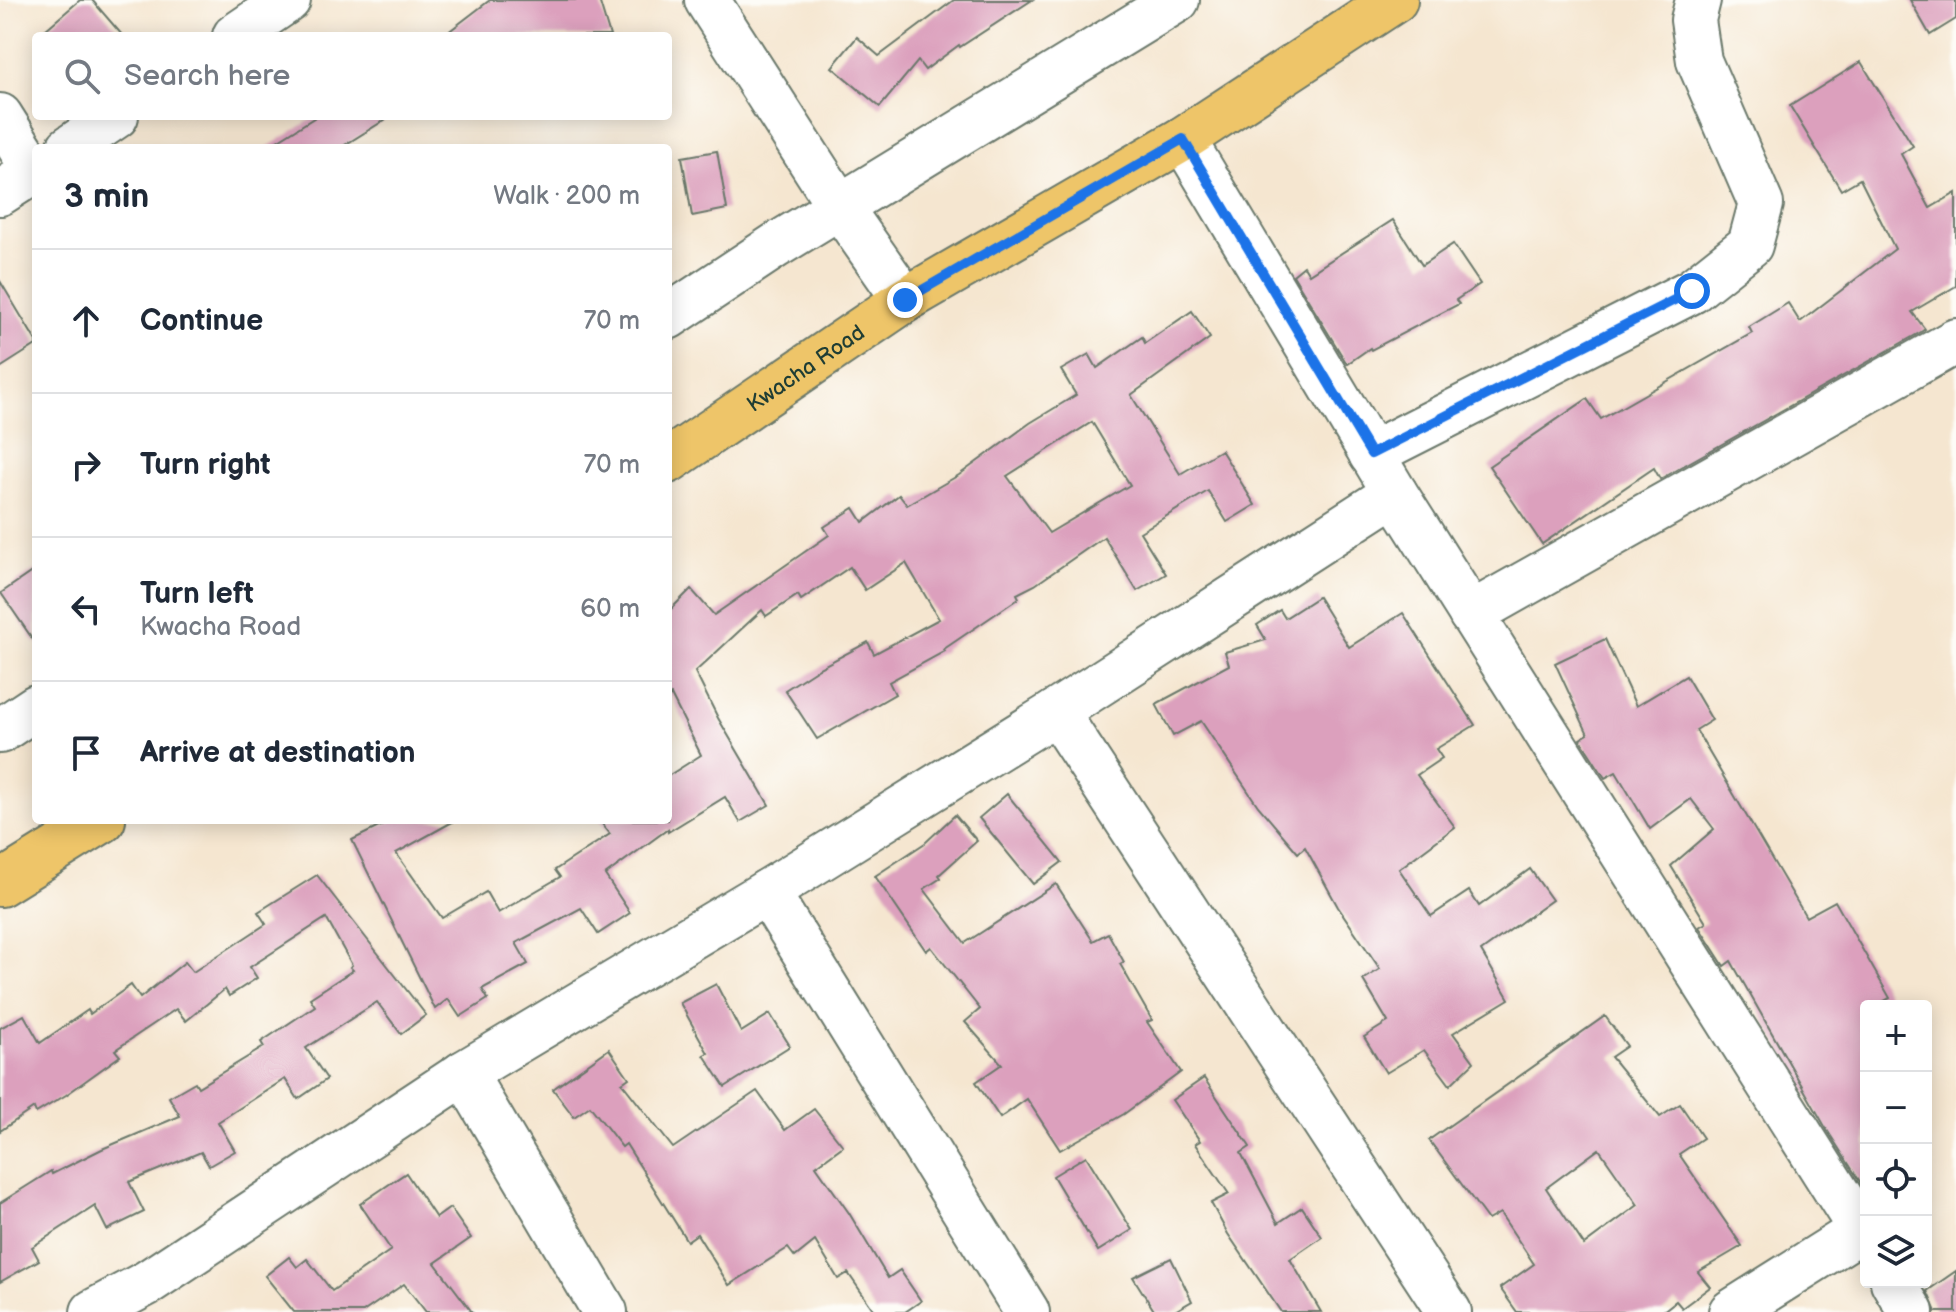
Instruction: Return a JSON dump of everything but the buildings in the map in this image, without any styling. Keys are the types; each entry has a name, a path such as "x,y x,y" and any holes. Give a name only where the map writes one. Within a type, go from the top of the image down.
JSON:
{"main road":[{"name":"Kwacha Road","path":"672,458 905,300 1183,139 1395,0"},
{"path":"0,884 97,824"}],"street":[{"path":"241,32 288,0"},
{"path":"707,0 840,207 905,300"},
{"path":"672,314 775,246 1177,0"},
{"path":"1371,454 1692,291 1750,245 1761,204 1699,61 1693,20 1698,0"},
{"path":"0,116 32,165"},
{"path":"74,144 110,120"},
{"path":"1183,139 1395,493 1860,1229"},
{"path":"1471,614 1956,341"},
{"path":"93,1312 157,1297 464,1073 767,892 1056,712 1395,493"},
{"path":"0,731 32,710"},
{"path":"1056,712 1449,1312"},
{"path":"767,892 1027,1312"},
{"path":"464,1073 605,1312"},
{"path":"1731,1312 1860,1236"},
{"path":"1897,1288 1911,1312"}],"route":[{"path":"905,300 1183,139 1371,454 1692,291"}]}
